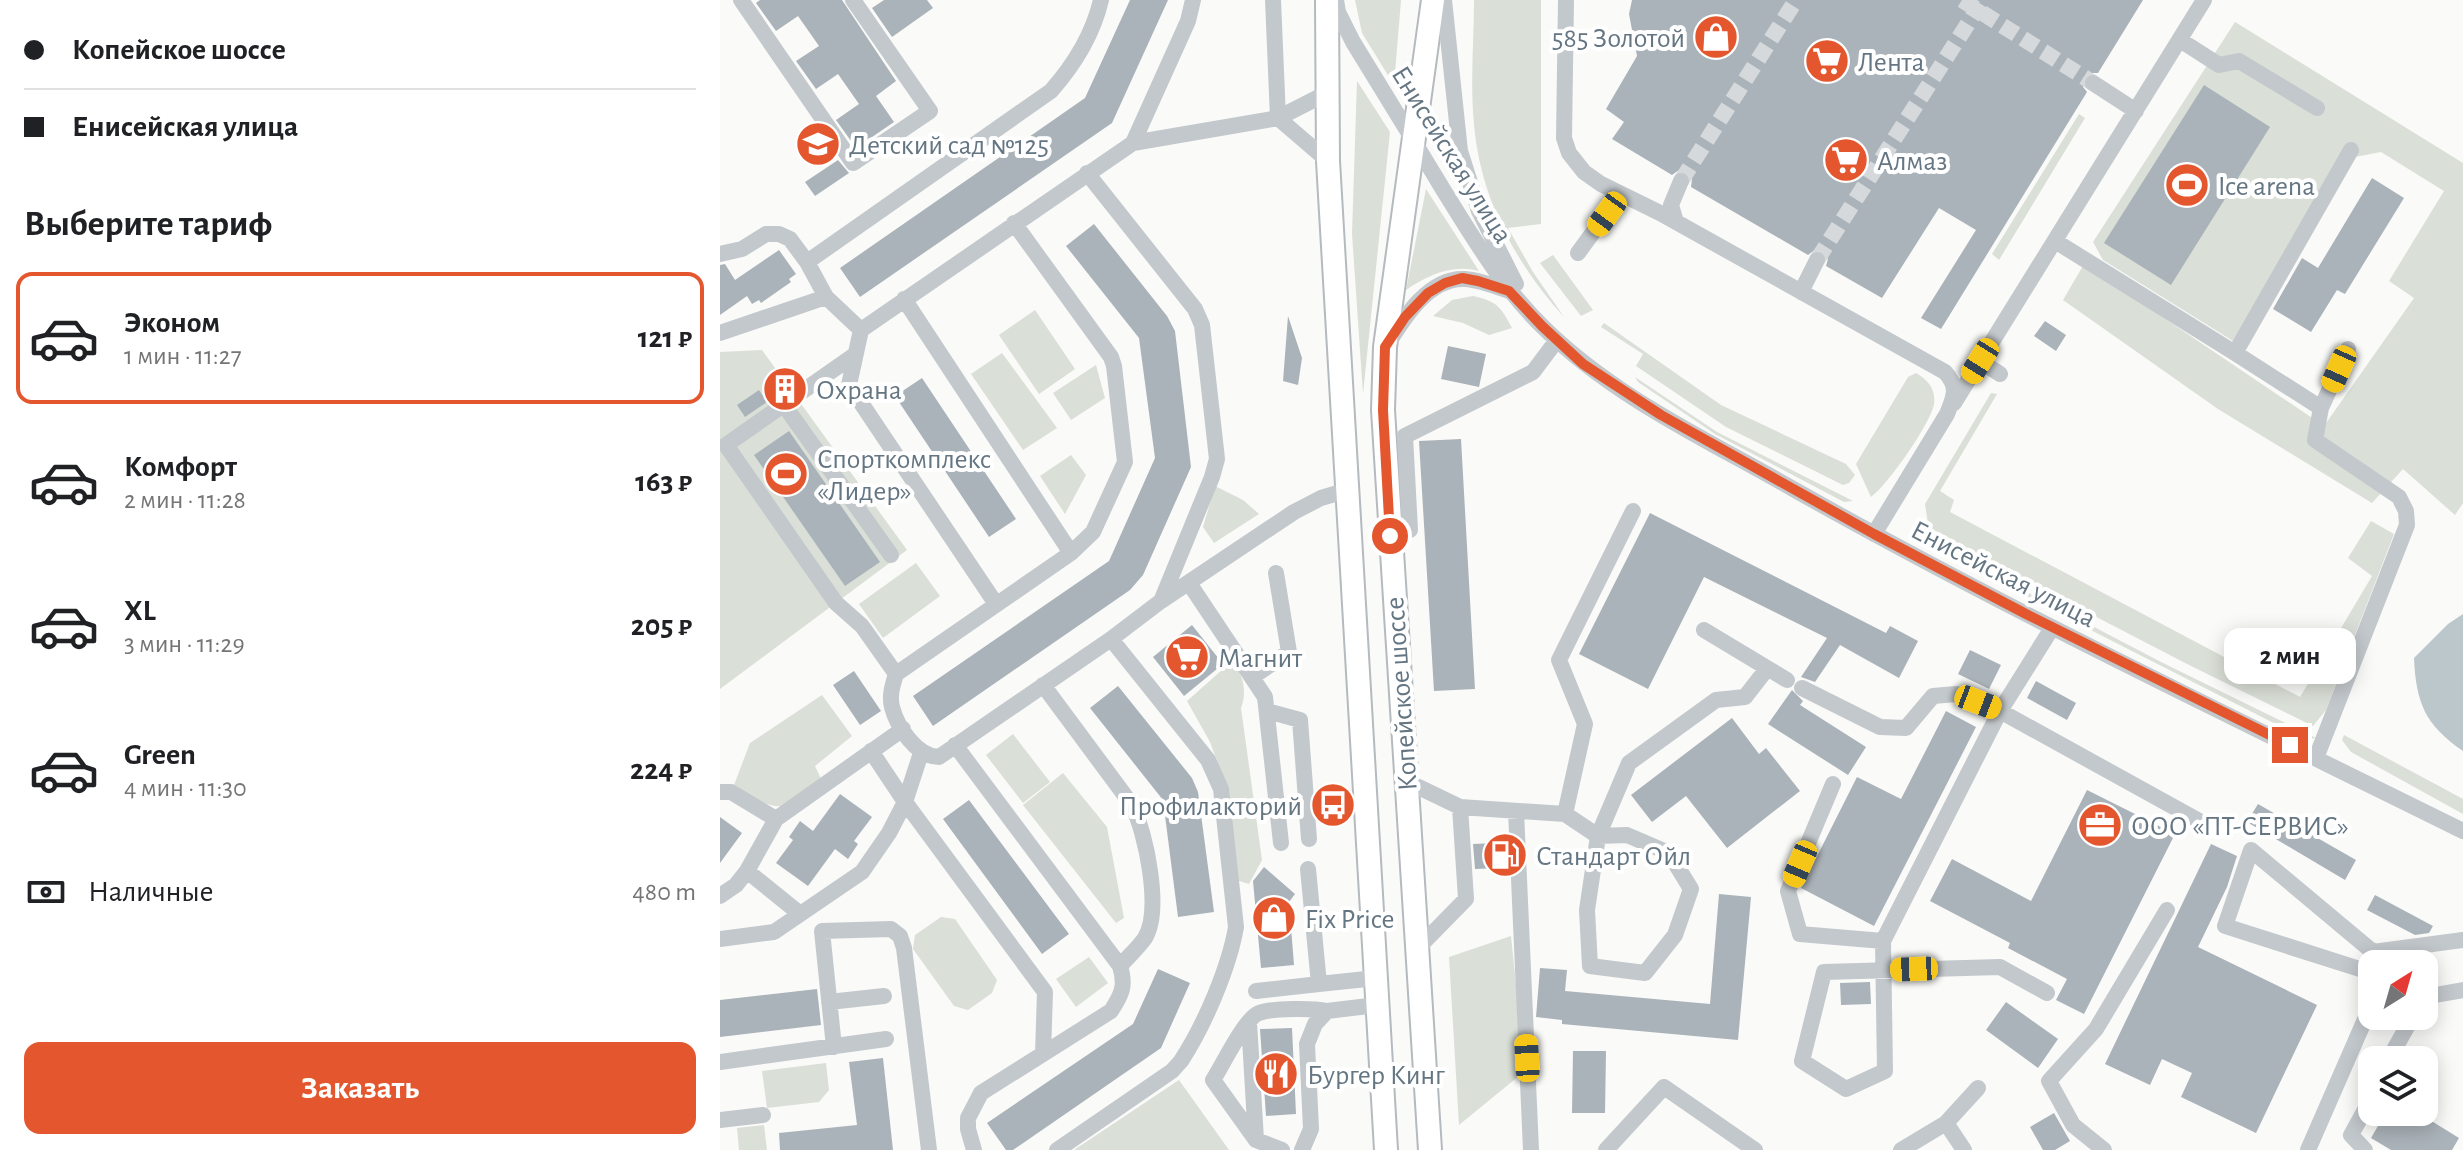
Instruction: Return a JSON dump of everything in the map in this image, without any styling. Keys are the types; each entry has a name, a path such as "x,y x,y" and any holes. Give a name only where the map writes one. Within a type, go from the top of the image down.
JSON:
{"main road":[{"name":"Копейское шоссе","path":"1327,0 1328,161 1386,1150"},
{"name":"Копейское шоссе","path":"1430,1150 1383,410 1385,347 1433,0"}],"street":[{"path":"741,0 853,163 930,111 853,0"},
{"path":"807,262 1051,91 1071,69 1097,17 1101,0"},
{"path":"1133,143 1188,21 1193,0"},
{"path":"1273,0 1278,118 1328,161"},
{"name":"Енисейская улица","path":"1336,0 1338,12 1353,42 1471,236 1509,291 1583,364 1621,390 1874,534 2052,628 2463,831"},
{"name":"Енисейская улица","path":"1444,0 1460,151 1479,211 1542,326"},
{"path":"1566,0 1564,138 1569,153 1584,172 1945,372 1954,381 1956,393 1947,414"},
{"path":"1874,534 2204,0"},
{"path":"2180,40 2219,65 2239,61 2317,108"},
{"path":"2093,83 2136,111"},
{"path":"996,604 849,385 861,330 1133,143 1278,118 1327,93"},
{"path":"2235,353 2351,150"},
{"path":"1087,173 1195,309 1202,325 1217,459 1161,601"},
{"path":"1676,222 1671,205 1681,181"},
{"path":"1578,253 1621,194"},
{"path":"1014,223 1111,357 1125,462 1093,532 1071,553 896,674 891,706 921,753 939,757 1294,512 1321,498 1348,490"},
{"path":"720,254 742,249 766,234 779,234 790,239 826,297 861,330"},
{"path":"2055,241 2321,408"},
{"path":"1801,292 1817,260"},
{"path":"1385,347 1405,317 1428,293 1445,283 1462,278 1509,291"},
{"path":"720,333 826,297"},
{"path":"904,299 1071,553"},
{"path":"1410,530 1405,436 1533,372 1557,340"},
{"path":"2316,758 2407,525 2406,511 2399,497 2315,440 2321,408 2348,349"},
{"path":"853,356 726,445 836,603 862,626 896,674"},
{"path":"1980,361 2000,374"},
{"path":"784,405 891,555"},
{"path":"1565,814 1585,724 1559,660 1633,511"},
{"path":"1252,677 1289,652 1276,573"},
{"path":"1189,583 1265,697 1281,843"},
{"path":"2047,993 2000,967 1886,970 1824,972 1802,1061 1846,1089 1885,1071 1886,970 1883,941 2000,711 2052,628"},
{"path":"1704,630 1766,670 1880,727 1906,728 1933,696 1956,694 2000,711 2201,822"},
{"path":"1057,1150 1172,1071 1181,1061 1225,968 1236,927 1221,789 1216,775 1208,760 1111,639"},
{"path":"1406,781 1460,807 1565,814 1598,836 1627,835 1669,853 1691,889 1675,935 1645,973 1590,966 1587,910 1598,836 1629,763 1716,700 1745,697 1766,670"},
{"path":"1043,685 1132,805 1141,823 1153,900 1151,920 1146,937 1120,966"},
{"path":"1267,711 1300,720 1309,839"},
{"path":"720,896 736,885 747,871 776,819 903,729"},
{"path":"955,745 1120,966 1124,979 1123,993 1111,1011 981,1093 968,1118 974,1150"},
{"path":"871,751 1045,992 1043,1054"},
{"path":"720,939 774,932 862,872 889,833 905,802 921,753"},
{"path":"1833,784 1788,891 1800,934 1883,941"},
{"path":"720,792 731,792 776,819"},
{"path":"1417,949 1466,899 1460,807"},
{"path":"1516,811 1531,1150"},
{"path":"2358,968 2225,926 2251,850 2371,950"},
{"path":"1308,869 1319,984"},
{"path":"747,871 799,913"},
{"path":"2104,1150 2073,1125 2049,1081 2096,1029 2167,910"},
{"path":"834,1047 822,931 891,929 900,936 904,948 929,1150"},
{"path":"2388,950 2463,940"},
{"path":"1256,991 1376,978"},
{"path":"2438,994 2463,990"},
{"path":"829,1002 884,996"},
{"path":"1282,1150 1256,1140 1213,1080 1249,1022 1258,1013 1312,1008 1327,1011 1377,1005"},
{"path":"1302,1150 1311,1129 1307,1044 1315,1024 1327,1011"},
{"path":"1249,1022 1256,1140"},
{"path":"2308,1150 2360,1030"},
{"path":"720,1062 886,1039"},
{"path":"1606,1150 1664,1087 1755,1150"},
{"path":"1901,1150 1946,1123 1978,1088"},
{"path":"720,1120 763,1115"},
{"path":"2358,1122 2351,1135 2365,1150"},
{"path":"1946,1123 1964,1150"}],"shaded area":[{"path":"1355,0 1401,0 1394,85 1362,33"},
{"path":"1474,0 1541,0 1541,224 1508,228 1564,317 1516,251 1492,203 1484,177 1473,109"},
{"path":"2235,22 2463,163 2463,503 2455,515 2403,469 2372,503 2218,409 2063,300 2084,264 2324,426 2414,298 2389,281 2444,191 2381,152 2339,160 2233,341 2103,260 2093,242"},
{"path":"1357,81 1390,132 1363,394 1352,234"},
{"path":"2079,114 2085,118 1999,260 1992,254"},
{"path":"1426,189 1479,271 1459,269 1441,272 1406,290"},
{"path":"1553,255 1593,310 1581,316 1540,263"},
{"path":"1473,296 1497,306 1512,328 1489,335 1463,323 1433,316 1452,300"},
{"path":"1035,310 1075,369 1039,394 999,335"},
{"path":"1604,323 1721,405 1846,464 1855,475 1843,485 1726,427 1636,366 1643,354 1601,327"},
{"name":"Спорткомплекс «Лидер»","path":"762,350 907,550 720,689 720,352"},
{"path":"1002,353 1057,428 1023,450 971,374"},
{"path":"1096,365 1105,398 1071,420 1053,393"},
{"path":"1916,373 1932,389 1934,404 1931,413 1907,454 1871,497 1856,464 1908,377"},
{"path":"1635,377 1717,432 1853,501 1844,502 1715,434"},
{"path":"1991,393 1997,394 1940,491 1954,500 1950,512 2300,697 2372,576 2348,558 2371,521 2394,534 2326,710 2313,726 1929,530 1925,504"},
{"path":"1071,455 1086,475 1065,514 1040,476"},
{"path":"1215,486 1243,500 1259,514 1214,543 1203,527"},
{"path":"1928,540 2161,662 2316,738 2305,739 1937,552 1928,545"},
{"path":"916,563 940,596 883,638 859,604"},
{"path":"2463,614 2463,751 2440,732 2425,712 2417,688 2414,658 2448,624"},
{"path":"1231,662 1243,684 1241,708 1262,860 1249,884 1236,880 1228,791 1210,742 1187,701"},
{"path":"822,695 852,736 815,766 821,779 783,806 764,803 734,785 750,743"},
{"path":"1013,734 1050,782 1023,803 986,755"},
{"path":"2344,735 2463,799 2463,814 2351,752 2342,740"},
{"path":"1063,773 1107,827 1124,918 1116,923 1023,805"},
{"path":"941,917 955,919 997,980 992,993 968,1010 954,1006 913,949 915,935"},
{"path":"1511,936 1525,1071 1459,1125 1449,957"},
{"path":"1089,957 1108,983 1076,1007 1056,979"},
{"path":"826,1063 829,1090 819,1102 767,1108 762,1071"},
{"path":"1179,1080 1229,1150 1074,1150"},
{"path":"764,1125 767,1150 739,1150 737,1128"}],"building":[{"path":"760,0 842,0 896,81 876,96 894,122 856,148 836,120 859,104 838,74 816,89 796,61 819,46 798,16 776,31 756,3"},
{"path":"884,0 927,0 933,8 892,37 872,8"},
{"path":"1130,0 1168,0 1112,123 860,297 840,268 1085,98"},
{"name":"Алмаз","path":"1632,0 2143,0 2098,73 2089,73 2083,78 2083,87 2087,92 1941,329 1921,318 1976,230 1939,208 1882,298 1826,266 1828,259 1823,251 1816,249 1808,255 1691,187 1692,179 1686,171 1679,170 1672,175 1612,139 1624,122 1606,109 1637,56 1629,14"},
{"name":"Ice arena","path":"2204,85 2270,127 2171,285 2104,243"},
{"path":"838,160 849,173 815,196 805,182"},
{"path":"2372,178 2404,198 2345,294 2337,290 2311,332 2273,309 2302,258 2318,268"},
{"path":"1094,224 1167,316 1175,331 1191,467 1143,575 1130,590 933,726 913,696 1109,561 1155,458 1139,338 1066,246"},
{"path":"779,250 796,274 789,279 791,282 761,303 759,300 752,304 747,296 720,315 720,265 725,264 735,280"},
{"path":"1288,316 1302,358 1298,385 1283,381"},
{"path":"2045,321 2066,335 2056,351 2034,336"},
{"path":"1448,346 1486,354 1479,387 1441,379"},
{"path":"922,378 1016,519 989,537 895,396"},
{"path":"759,390 767,402 745,417 737,405"},
{"path":"789,431 880,562 845,586 754,455"},
{"path":"1461,439 1475,689 1434,691 1419,441"},
{"path":"1650,513 1886,633 1890,626 1918,641 1899,678 1840,645 1815,682 1801,677 1827,638 1704,577 1648,689 1579,654"},
{"path":"1192,625 1223,664 1184,696 1153,657"},
{"path":"1970,650 2001,665 1989,689 1958,674"},
{"path":"854,671 881,711 860,725 833,685"},
{"path":"2036,681 2076,703 2067,720 2027,698"},
{"path":"1118,686 1192,778 1198,792 1214,912 1178,917 1163,800 1090,708"},
{"path":"1792,690 1803,701 1800,705 1866,747 1848,775 1768,724"},
{"path":"1946,711 1976,727 1874,926 1801,888 1857,777 1901,799"},
{"path":"1732,718 1759,754 1766,748 1800,791 1727,848 1686,796 1652,822 1631,795"},
{"path":"2087,790 2175,834 2084,1014 2056,1000 2067,979 2008,948 2010,943 1930,901 1952,859 2031,901"},
{"path":"840,794 872,817 854,841 858,844 848,859 835,849 808,886 776,863 793,840 789,837 800,821 813,831"},
{"path":"969,800 1069,934 1042,954 943,819"},
{"path":"2258,804 2356,860 2345,880 2247,822"},
{"path":"720,817 742,833 720,863"},
{"path":"1473,844 1506,845 1507,862 1498,863 1499,868 1475,869"},
{"path":"2211,844 2237,856 2227,887 2198,947 2317,1005 2256,1133 2181,1097 2192,1073 2162,1059 2150,1085 2105,1064"},
{"path":"1264,867 1295,894 1289,902 1294,965 1261,968 1253,881"},
{"path":"1719,894 1751,897 1738,1040 1562,1024 1562,1020 1536,1017 1540,968 1567,970 1565,991 1710,1004"},
{"path":"2375,895 2433,926 2429,933 2415,935 2367,910"},
{"path":"1158,969 1190,983 1161,1048 1013,1150 1006,1150 987,1123 1133,1024"},
{"path":"1870,982 1871,1004 1841,1005 1840,983"},
{"path":"817,989 821,1025 720,1037 720,1000"},
{"path":"2006,1002 2058,1039 2038,1068 1986,1030"},
{"path":"1292,1028 1296,1114 1266,1116 1260,1029"},
{"path":"1573,1051 1606,1051 1605,1113 1572,1113"},
{"path":"883,1058 893,1150 780,1150 779,1133 857,1125 849,1062"},
{"path":"2054,1113 2070,1141 2055,1150 2043,1150 2030,1127"},
{"path":"2438,1125 2459,1138 2452,1150 2391,1150 2371,1138 2378,1126"}],"tunnel":[{"path":"1681,181 1796,0"},
{"path":"1962,0 2093,83"},
{"path":"1817,260 1983,0"}],"place":[{"name":"585 Золотой","path":"1716,37"},
{"name":"Лента","path":"1827,61"},
{"name":"Детский сад №125","path":"818,144"},
{"name":"Алмаз","path":"1846,160"},
{"name":"Ice arena","path":"2187,185"},
{"name":"Охрана","path":"785,389"},
{"name":"Спорткомплекс «Лидер»","path":"786,474"},
{"name":"Магнит","path":"1187,657"},
{"name":"Профилакторий","path":"1333,805"},
{"name":"ООО «ПТ-СЕРВИС»","path":"2100,825"},
{"name":"Стандарт Ойл","path":"1505,855"},
{"name":"Fix Price","path":"1274,918"},
{"name":"Бургер Кинг","path":"1276,1074"}],"route":[{"path":"1390,536 1383,410 1385,347 1405,317 1428,293 1462,278 1478,281 1509,291 1583,364 1661,415 1874,534 2026,614 2290,745"}]}
